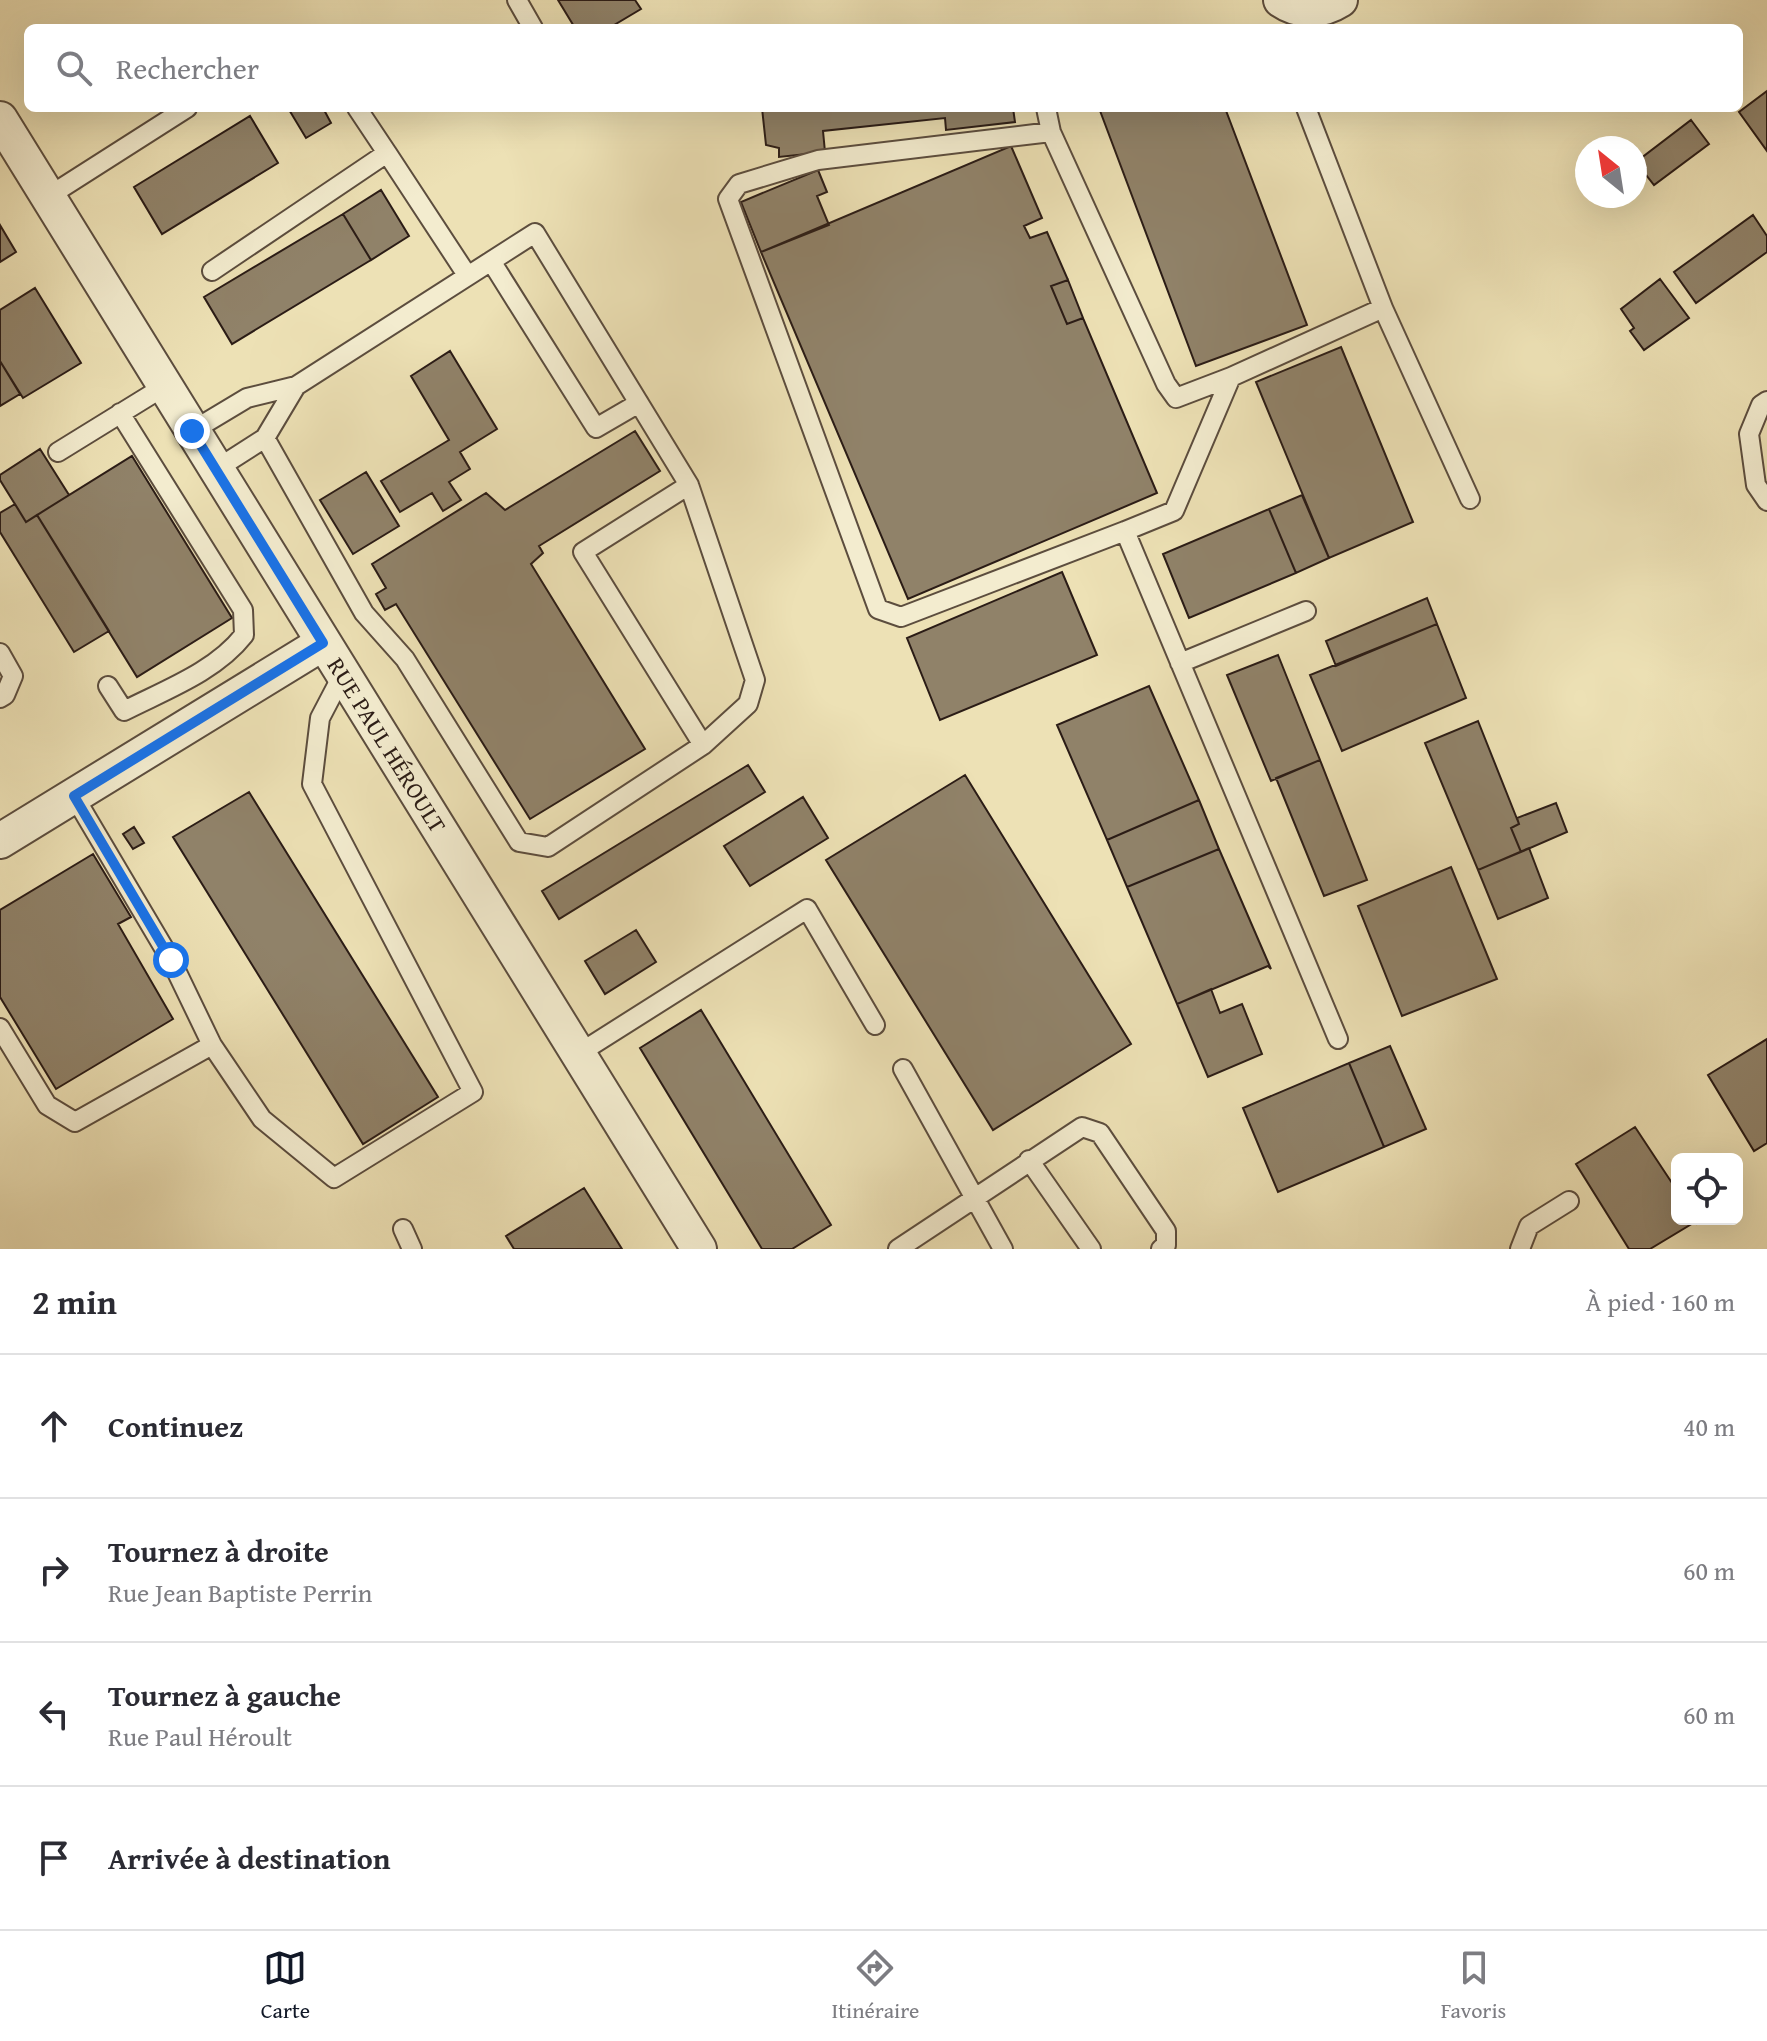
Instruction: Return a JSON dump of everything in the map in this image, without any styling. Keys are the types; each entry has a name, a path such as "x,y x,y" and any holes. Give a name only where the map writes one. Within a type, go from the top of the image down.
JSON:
{"street":[{"path":"1285,11 1309,11 1340,0"},
{"name":"RUE PAUL HÉROULT","path":"0,119 699,1249"},
{"path":"0,841 323,643"}],"lane":[{"path":"517,0 531,24"},
{"path":"49,196 181,112"},
{"path":"360,112 467,275"},
{"path":"1047,112 1051,132 1166,384 1176,398 1231,377 1383,308"},
{"path":"1308,112 1383,308 1470,499"},
{"path":"1051,132 818,160 739,184 728,199 878,609 901,617 1174,511 1231,377"},
{"path":"212,271 387,153"},
{"path":"192,431 247,398 296,386 535,233 689,485 755,680 748,704 703,745 548,847 519,842 405,659 364,613 265,438"},
{"path":"491,261 596,428 639,403"},
{"path":"58,452 165,386"},
{"path":"215,470 265,438 296,386"},
{"path":"1767,401 1761,405 1749,434 1756,485 1767,501"},
{"path":"108,686 124,711 219,660 230,653 244,635 243,610 120,413"},
{"path":"689,485 583,552 703,745"},
{"path":"1125,531 1338,1039"},
{"path":"1180,663 1306,611"},
{"path":"0,653 13,676 5,695 0,698"},
{"path":"74,796 171,960 212,1045 262,1119 334,1178 473,1092 312,784 320,718 343,674"},
{"path":"578,1054 807,909 875,1025"},
{"path":"0,1028 47,1105 75,1122 212,1045"},
{"path":"903,1069 1003,1249"},
{"path":"898,1249 1082,1127 1100,1133 1166,1231 1166,1245 1161,1249"},
{"path":"1029,1160 1091,1249"},
{"path":"1520,1249 1529,1226 1569,1201"},
{"path":"403,1229 412,1249"}],"building":[{"path":"558,0 635,0 641,9 616,24 573,24"},
{"path":"1767,91 1767,151 1739,112"},
{"path":"290,112 325,112 331,123 306,138"},
{"path":"762,112 1014,112 1015,122 946,130 945,118 823,131 825,152 779,157 779,148 766,145"},
{"path":"1101,112 1227,112 1307,325 1196,366"},
{"path":"250,116 278,163 162,234 134,187"},
{"path":"1691,120 1709,144 1654,185 1647,176 1647,154"},
{"path":"1011,146 1042,218 1024,226 1030,238 1047,232 1068,280 1051,286 1067,324 1083,318 1157,493 908,599 761,252"},
{"path":"818,170 827,192 817,196 829,225 761,252 741,202"},
{"path":"381,190 409,236 371,260 343,214"},
{"path":"343,214 371,260 232,344 204,297"},
{"path":"1753,215 1767,236 1767,252 1696,303 1674,272"},
{"path":"0,225 16,252 0,262"},
{"path":"1660,279 1689,318 1644,350 1630,331 1634,328 1621,309"},
{"path":"1068,280 1083,318 1067,324 1051,286"},
{"path":"35,288 81,363 23,398 0,361 0,310"},
{"path":"1341,347 1413,522 1329,558 1256,382"},
{"path":"450,351 497,429 460,452 470,469 449,482 461,500 443,511 432,493 400,512 381,481 449,440 411,376"},
{"path":"0,361 20,394 0,406"},
{"path":"635,431 660,471 539,546 543,553 531,564 645,749 530,819 396,604 385,610 376,594 386,588 372,564 486,493 505,510"},
{"path":"40,449 69,495 26,522 0,480 0,475"},
{"path":"132,456 232,618 137,677 37,515"},
{"path":"366,472 399,526 353,554 320,500"},
{"path":"1302,495 1329,558 1296,573 1269,509"},
{"path":"15,504 26,522 37,515 109,631 74,652 0,532 0,513"},
{"path":"1269,509 1296,573 1189,618 1163,554"},
{"path":"1062,572 1097,655 940,720 907,638"},
{"path":"1427,598 1437,624 1336,666 1326,641"},
{"path":"1437,624 1466,698 1342,751 1310,675"},
{"path":"1278,655 1320,760 1271,781 1227,675"},
{"path":"1149,686 1199,800 1107,840 1057,725"},
{"path":"1478,721 1519,824 1511,828 1521,852 1478,870 1425,743"},
{"path":"1320,760 1367,880 1324,896 1276,778"},
{"path":"748,765 765,792 559,919 542,891"},
{"path":"965,775 1131,1044 993,1130 826,860"},
{"path":"249,792 438,1097 363,1144 173,837"},
{"path":"803,797 828,838 750,886 724,846"},
{"path":"1199,800 1219,849 1127,887 1107,840"},
{"path":"1556,803 1567,832 1521,852 1511,828 1519,824 1517,818"},
{"path":"134,827 144,843 133,849 123,834"},
{"path":"1529,848 1548,898 1498,919 1478,870"},
{"path":"1219,849 1271,969 1268,966 1177,1004 1127,887"},
{"path":"93,854 131,917 118,924 173,1019 56,1089 0,997 0,910"},
{"path":"1451,867 1497,979 1402,1016 1358,906"},
{"path":"636,930 656,962 605,994 585,961"},
{"path":"1211,989 1220,1013 1242,1004 1262,1054 1208,1077 1177,1004"},
{"path":"701,1010 831,1225 792,1249 762,1249 640,1048"},
{"path":"1767,1039 1767,1143 1754,1151 1708,1075"},
{"path":"1390,1046 1426,1129 1384,1147 1349,1063"},
{"path":"1349,1063 1384,1147 1278,1192 1243,1108"},
{"path":"1635,1127 1671,1181 1671,1225 1690,1225 1650,1249 1629,1249 1576,1164"},
{"path":"584,1188 622,1249 514,1249 506,1236"}],"route":[{"path":"171,960 74,796 323,643 192,431"}]}
